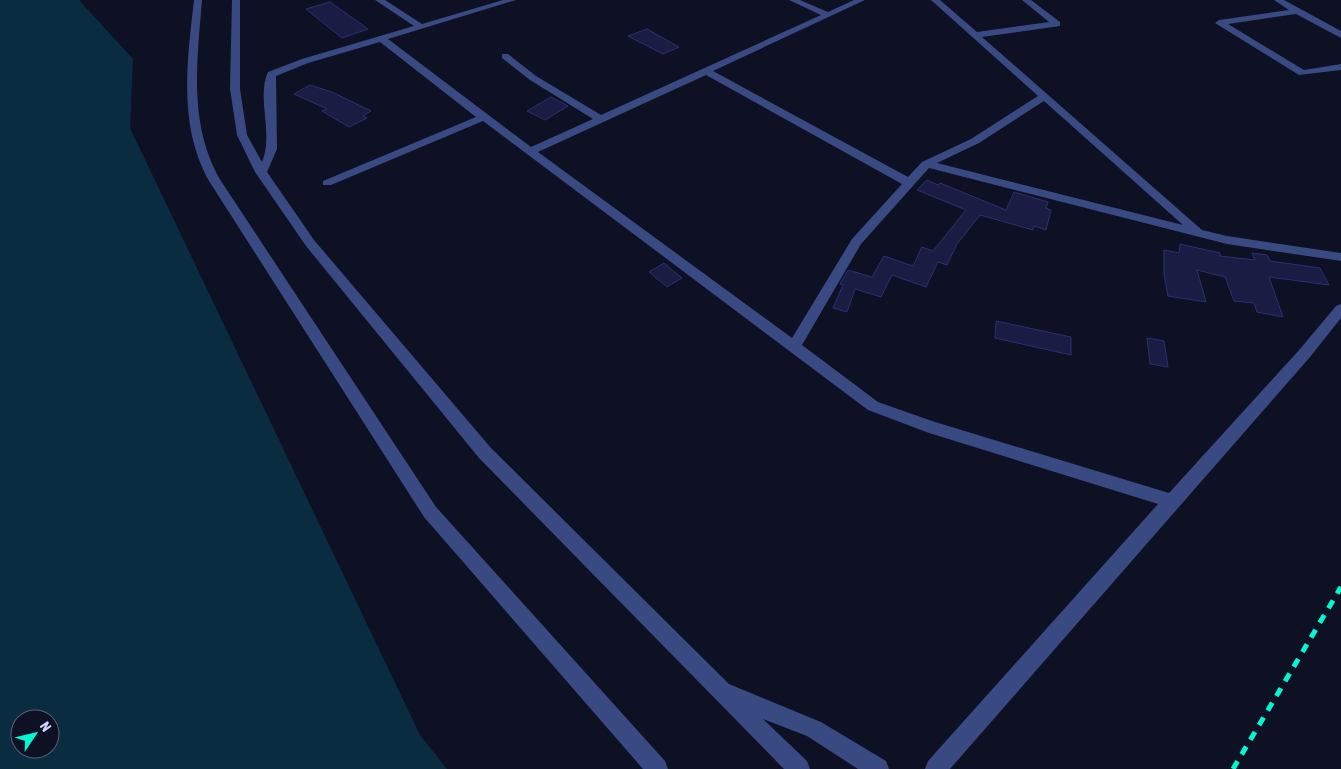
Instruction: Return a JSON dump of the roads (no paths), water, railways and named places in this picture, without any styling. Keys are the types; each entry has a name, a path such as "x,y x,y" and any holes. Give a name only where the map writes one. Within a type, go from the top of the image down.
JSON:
{"street":[{"path":"198,0 192,56 194,124 200,153 215,181 430,512 657,769"},
{"path":"236,0 236,89 242,135 262,172 310,243 485,453 799,769"},
{"path":"379,0 421,27"},
{"path":"262,172 270,162 272,149 271,74 299,63 512,0"},
{"path":"793,0 828,15"},
{"path":"531,151 861,0"},
{"path":"934,0 1199,232"},
{"path":"974,35 1057,24 1026,0"},
{"path":"1278,0 1341,35"},
{"path":"1298,12 1219,23 1302,74 1341,67"},
{"path":"381,38 484,117 873,406 929,427 1172,501"},
{"path":"505,56 533,78 601,119"},
{"path":"706,71 909,183"},
{"path":"793,348 856,242 926,164 975,141 1043,97"},
{"path":"328,183 484,117"},
{"path":"926,164 1226,240 1341,257"},
{"path":"936,769 1305,353 1341,309"},
{"path":"722,692 814,729 878,769"}],"water":[{"path":"0,0 79,0 133,59 130,128 420,735 447,769 0,769"}],"railway":[{"path":"1233,769 1341,587"}]}
